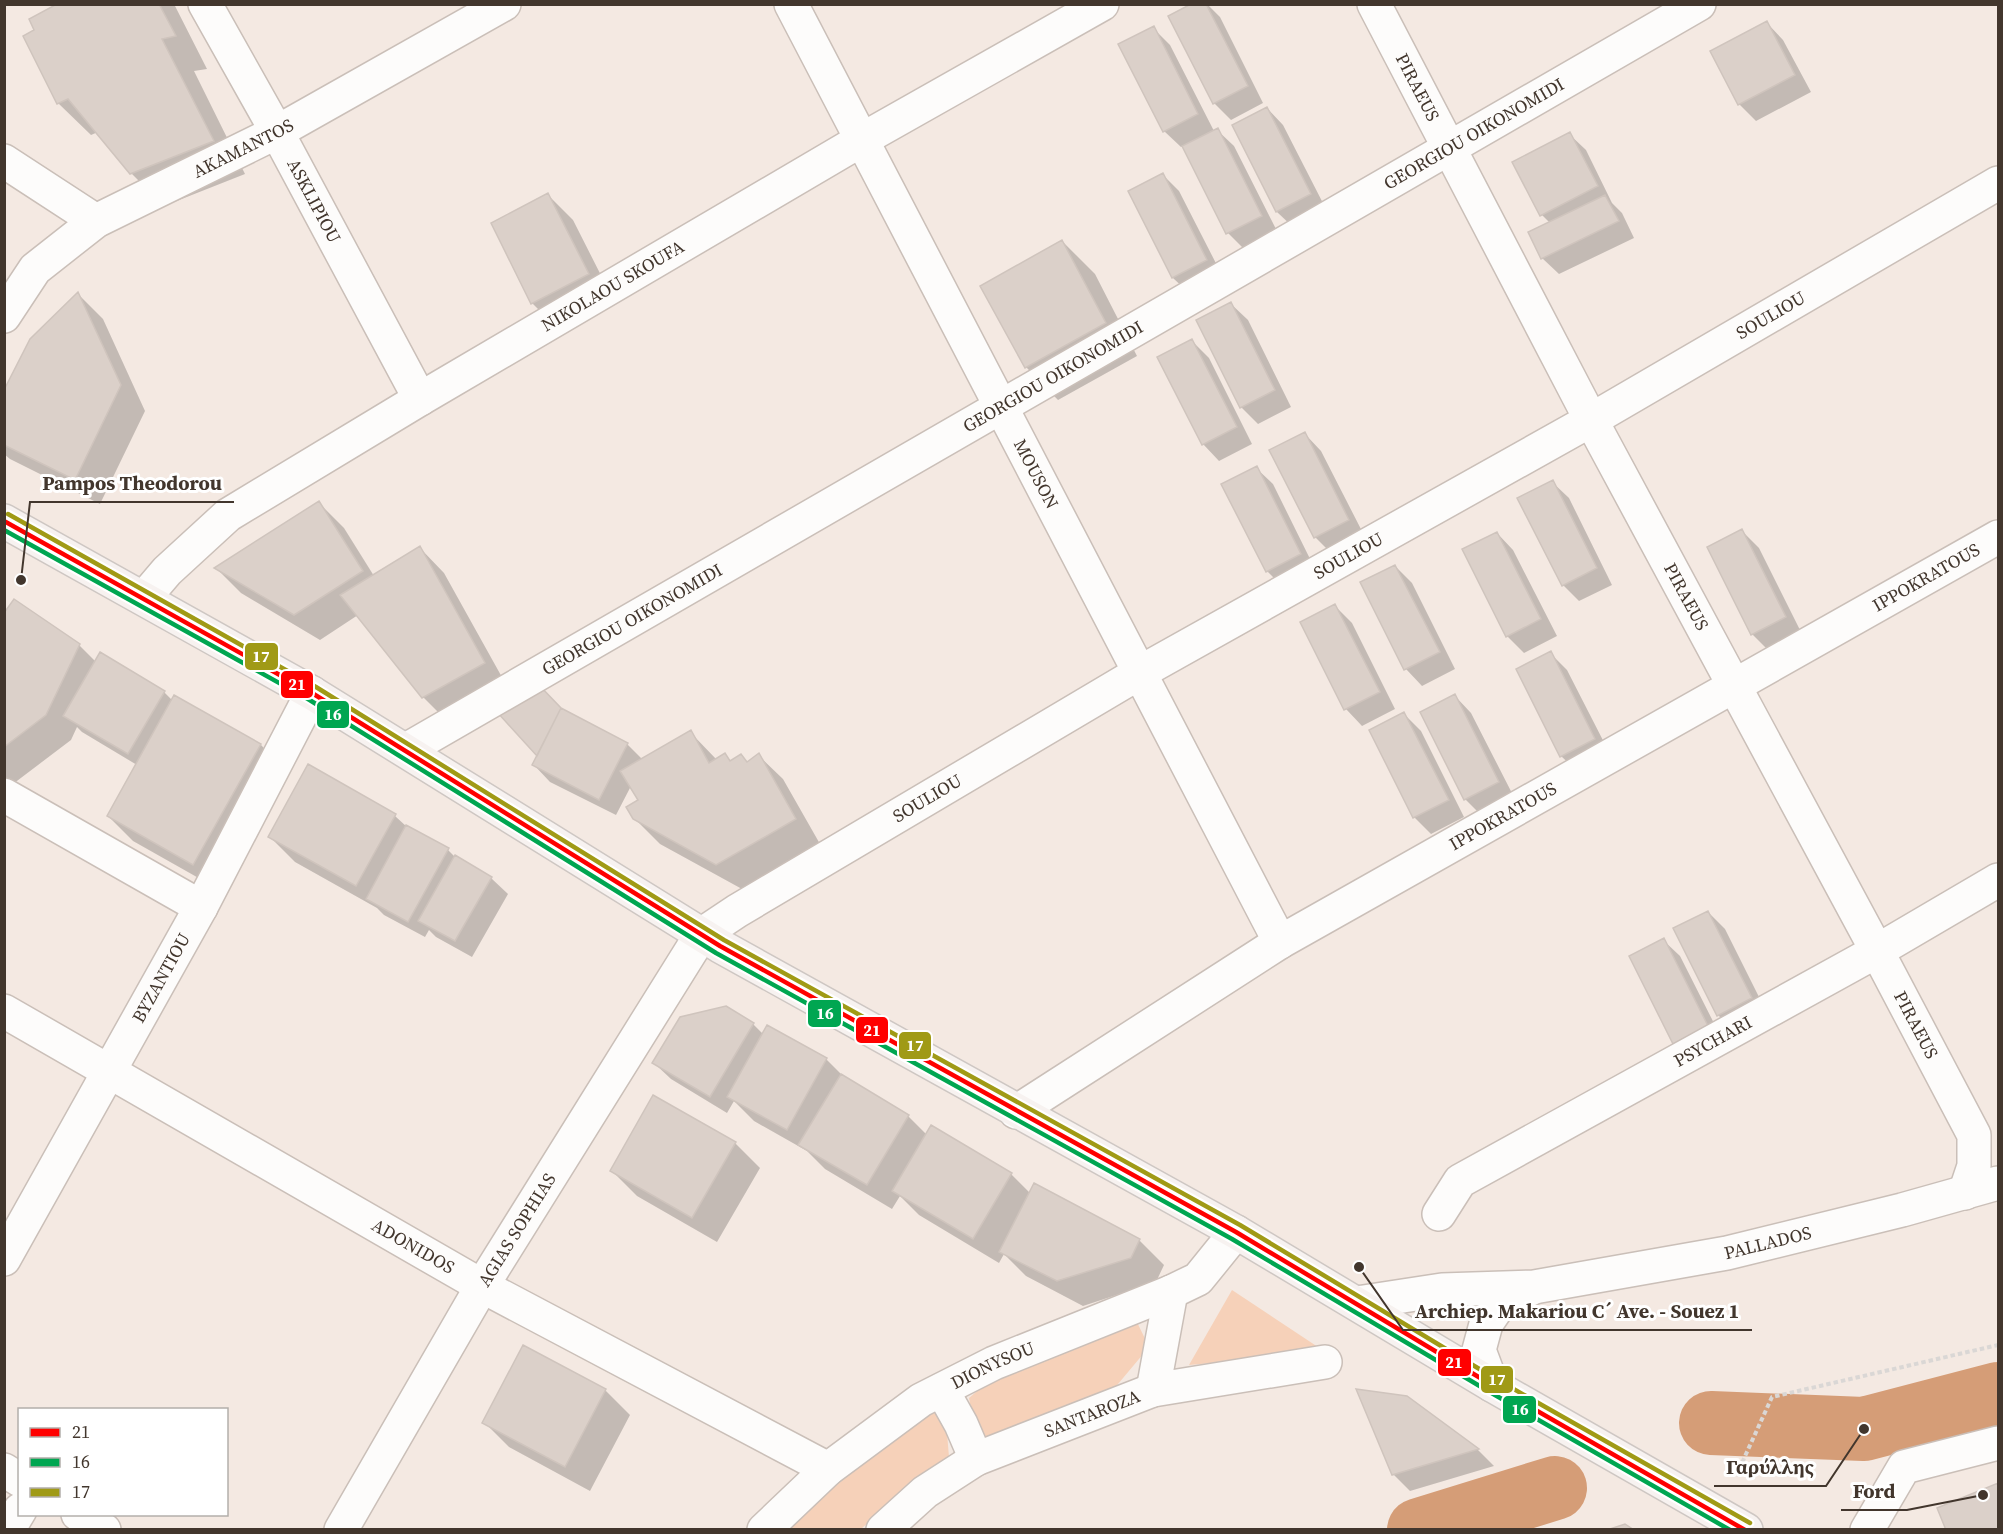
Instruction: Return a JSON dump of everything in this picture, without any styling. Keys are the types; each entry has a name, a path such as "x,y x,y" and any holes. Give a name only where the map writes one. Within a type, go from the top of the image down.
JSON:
{"main road":[{"path":"4,521 312,693 701,935 1016,1112 1236,1232 1492,1385 1746,1530"}],"street":[{"name":"ASKLIPIOU","path":"205,4 277,132 420,399"},
{"name":"AKAMANTOS","path":"4,316 35,269 96,221 277,132 504,4"},
{"name":"MOUSON","path":"791,4 1280,942"},
{"name":"NIKOLAOU SKOUFA","path":"144,598 167,571 228,515 420,399 862,139 1102,4"},
{"name":"PIRAEUS","path":"1374,4 1591,420 1974,1135 1974,1166 1965,1193"},
{"name":"GEORGIOU OIKONOMIDI","path":"405,750 1699,4"},
{"path":"4,161 96,221"},
{"name":"SOULIOU","path":"701,935 737,910 1139,673 1591,420 1998,183"},
{"name":"IPPOKRATOUS","path":"1016,1112 1280,942 1998,537"},
{"name":"BYZANTIOU","path":"4,1258 201,907 312,693"},
{"path":"4,795 201,907"},
{"name":"PSYCHARI","path":"1439,1214 1460,1181 1877,951 1998,880"},
{"name":"AGIAS SOPHIAS","path":"341,1530 482,1286 701,935"},
{"name":"ADONIDOS","path":"4,1011 482,1286 828,1469"},
{"name":"PALLADOS","path":"1357,1303 1442,1290 1534,1287 1727,1253 1902,1210 1998,1183"},
{"name":"DIONYSOU","path":"764,1530 828,1469 921,1400 994,1363 1198,1279 1236,1232"},
{"name":"PALLADOS","path":"1492,1385 1479,1350 1486,1324 1499,1305 1534,1287"},
{"path":"1153,1390 1171,1292"},
{"name":"SANTAROZA","path":"883,1530 925,1492 976,1459 1153,1390 1325,1362"},
{"path":"942,1390 961,1424 976,1459"},
{"path":"1874,1527 1904,1467 1998,1443"},
{"path":"4,1470 18,1479"},
{"path":"8,1530 18,1513"},
{"path":"80,1516 104,1530"}],"path":[{"path":"1736,1476 1772,1397 1998,1346"}],"shaded area":[{"path":"1232,1290 1327,1353 1189,1365"},
{"path":"1134,1316 1149,1347 1113,1390 1025,1428 986,1437 973,1420 969,1398 997,1374"},
{"path":"921,1412 938,1413 947,1433 949,1457 923,1473 861,1529 777,1530"}],"building":[{"path":"57,4 159,4 176,36 162,39 214,141 130,174 68,99 57,104 23,36 34,30 29,19"},
{"path":"1191,4 1206,4 1248,86 1213,104 1168,16"},
{"path":"1767,21 1795,75 1738,105 1710,51"},
{"path":"1154,26 1198,114 1163,132 1118,44"},
{"path":"1267,107 1311,194 1276,212 1232,125"},
{"path":"1218,128 1262,216 1226,234 1182,146"},
{"path":"1570,132 1598,186 1540,216 1512,162"},
{"path":"1163,173 1207,260 1172,278 1128,191"},
{"path":"548,193 589,274 531,304 491,223"},
{"path":"1605,195 1619,221 1541,259 1528,232"},
{"path":"1062,240 1106,323 1025,368 980,286"},
{"path":"78,292 121,385 75,480 4,445 4,390 30,339"},
{"path":"1231,302 1275,390 1240,408 1196,320"},
{"path":"1192,339 1237,427 1202,445 1157,357"},
{"path":"1305,432 1349,520 1314,538 1269,450"},
{"path":"1257,466 1301,554 1266,572 1221,484"},
{"path":"1553,480 1597,568 1562,586 1517,498"},
{"path":"319,501 363,571 294,615 214,568"},
{"path":"1742,529 1786,617 1751,635 1707,547"},
{"path":"1497,532 1541,619 1506,637 1462,549"},
{"path":"420,546 485,663 422,698 340,595"},
{"path":"1395,565 1440,652 1404,670 1360,582"},
{"path":"14,599 80,644 46,715 4,747 4,613"},
{"path":"1335,604 1380,692 1344,710 1300,622"},
{"path":"1551,651 1595,739 1560,757 1516,669"},
{"path":"100,652 165,691 128,754 63,716"},
{"path":"538,684 561,708 537,756 497,712"},
{"path":"1455,694 1499,782 1464,800 1420,712"},
{"path":"174,695 261,744 193,865 107,816"},
{"path":"561,708 628,743 599,800 532,765"},
{"path":"1404,712 1449,800 1413,818 1369,730"},
{"path":"691,730 709,763 725,753 730,761 741,754 747,762 759,753 796,819 716,865 633,819 626,807 638,800 620,771"},
{"path":"308,764 396,814 356,886 268,837"},
{"path":"406,825 449,848 408,922 366,899"},
{"path":"455,855 492,877 455,941 418,921"},
{"path":"1708,911 1752,998 1717,1016 1673,928"},
{"path":"1664,938 1708,1026 1673,1044 1629,956"},
{"path":"726,1006 754,1023 710,1097 652,1063 680,1017"},
{"path":"767,1025 827,1058 787,1130 727,1097"},
{"path":"841,1074 909,1115 867,1185 798,1145"},
{"path":"653,1095 736,1142 692,1218 610,1171"},
{"path":"931,1125 1012,1173 973,1239 892,1191"},
{"path":"1034,1183 1140,1239 1131,1258 1057,1281 999,1252"},
{"path":"523,1345 606,1389 565,1467 482,1423"},
{"path":"1356,1389 1407,1396 1479,1449 1392,1475"},
{"path":"1998,1483 1998,1530 1946,1530 1937,1508"},
{"path":"1625,1524 1634,1530 1607,1530"}],"waterway":[{"path":"1711,1423 1864,1429 1998,1394"},
{"path":"1419,1530 1555,1488"}],"transit line":[{"name":"17","path":"8,514 316,687 724,940 1240,1225 1496,1379 1750,1523"},
{"name":"21","path":"4,521 312,693 720,946 1236,1232 1492,1385 1745,1530"},
{"name":"16","path":"4,530 308,699 716,953 1232,1239 1488,1391 1730,1530"}],"place":[{"name":"Pampos Theodorou","path":"21,580"},
{"name":"Archiep. Makariou C´ Ave. - Souez 1","path":"1359,1267"},
{"name":"Γαρύλλης","path":"1864,1429"},
{"name":"Ford","path":"1983,1495"}]}
